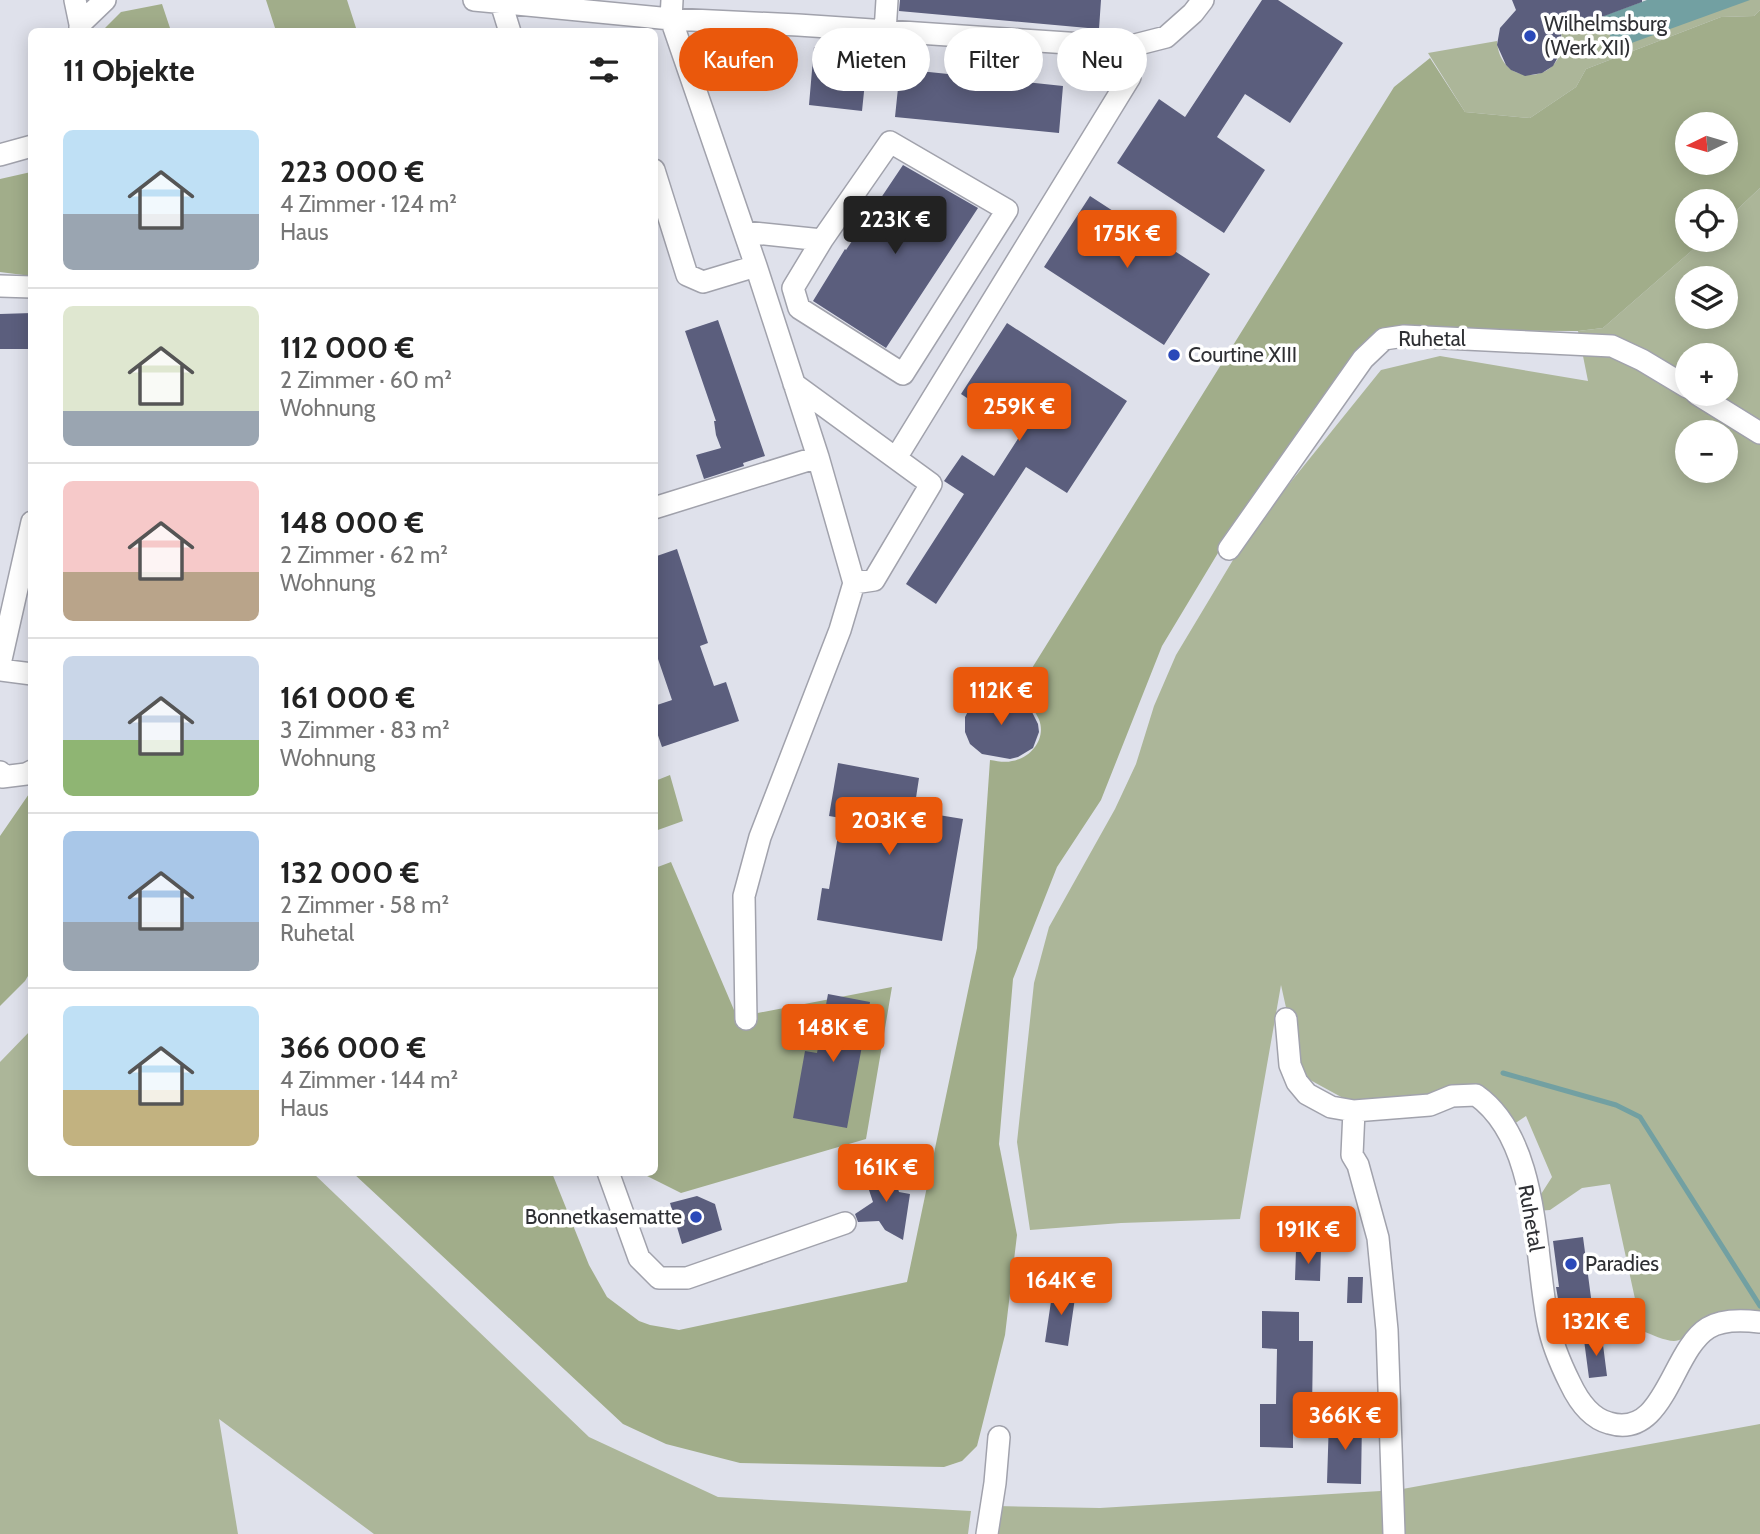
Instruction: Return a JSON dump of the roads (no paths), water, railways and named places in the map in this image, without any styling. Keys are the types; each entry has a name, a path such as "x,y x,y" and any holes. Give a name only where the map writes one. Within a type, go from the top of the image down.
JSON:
{"street":[{"path":"75,0 80,28"},
{"path":"80,28 105,0"},
{"path":"474,0 583,5 609,23 672,9 848,28"},
{"path":"885,28 887,0"},
{"path":"1147,42 1166,37 1193,13 1203,0"},
{"path":"501,3 509,28"},
{"path":"672,9 818,457 855,583 840,630 760,837 744,896 746,1019"},
{"path":"930,35 1057,43"},
{"path":"895,458 1121,91"},
{"path":"890,142 1007,210 903,374 799,308 793,288 822,240 890,142"},
{"path":"0,156 28,147"},
{"path":"658,183 687,275 703,282 756,266"},
{"path":"745,232 822,240"},
{"path":"0,286 28,287"},
{"name":"Ruhetal","path":"1229,549 1363,359 1384,339 1404,335 1612,346 1675,380"},
{"path":"794,384 931,484 874,580 855,583"},
{"path":"1716,406 1760,433"},
{"path":"658,507 818,457"},
{"path":"0,664 28,540"},
{"path":"0,670 28,674"},
{"path":"0,772 2,777 28,773"},
{"name":"Ruhetal","path":"1286,1019 1290,1065 1297,1082 1307,1094 1319,1102 1354,1111 1430,1105 1452,1096 1476,1096 1494,1111 1507,1129 1518,1153 1531,1210 1548,1324 1556,1354 1574,1393 1597,1418 1609,1424 1635,1424 1646,1417 1660,1400 1699,1335 1711,1326 1728,1322 1760,1322"},
{"path":"1354,1111 1352,1155 1358,1165 1378,1238 1387,1330 1394,1534"},
{"path":"609,1176 639,1258 659,1278 687,1278 845,1223"},
{"path":"987,1534 999,1437"}],"waterway":[{"path":"1503,1073 1616,1105 1640,1117 1760,1306"}],"place":[{"name":"Wilhelmsburg (Werk XII)","path":"1530,36"},
{"name":"Courtine XIII","path":"1174,355"},
{"name":"Bonnetkasematte","path":"696,1217"},
{"name":"Paradies","path":"1571,1264"}]}
